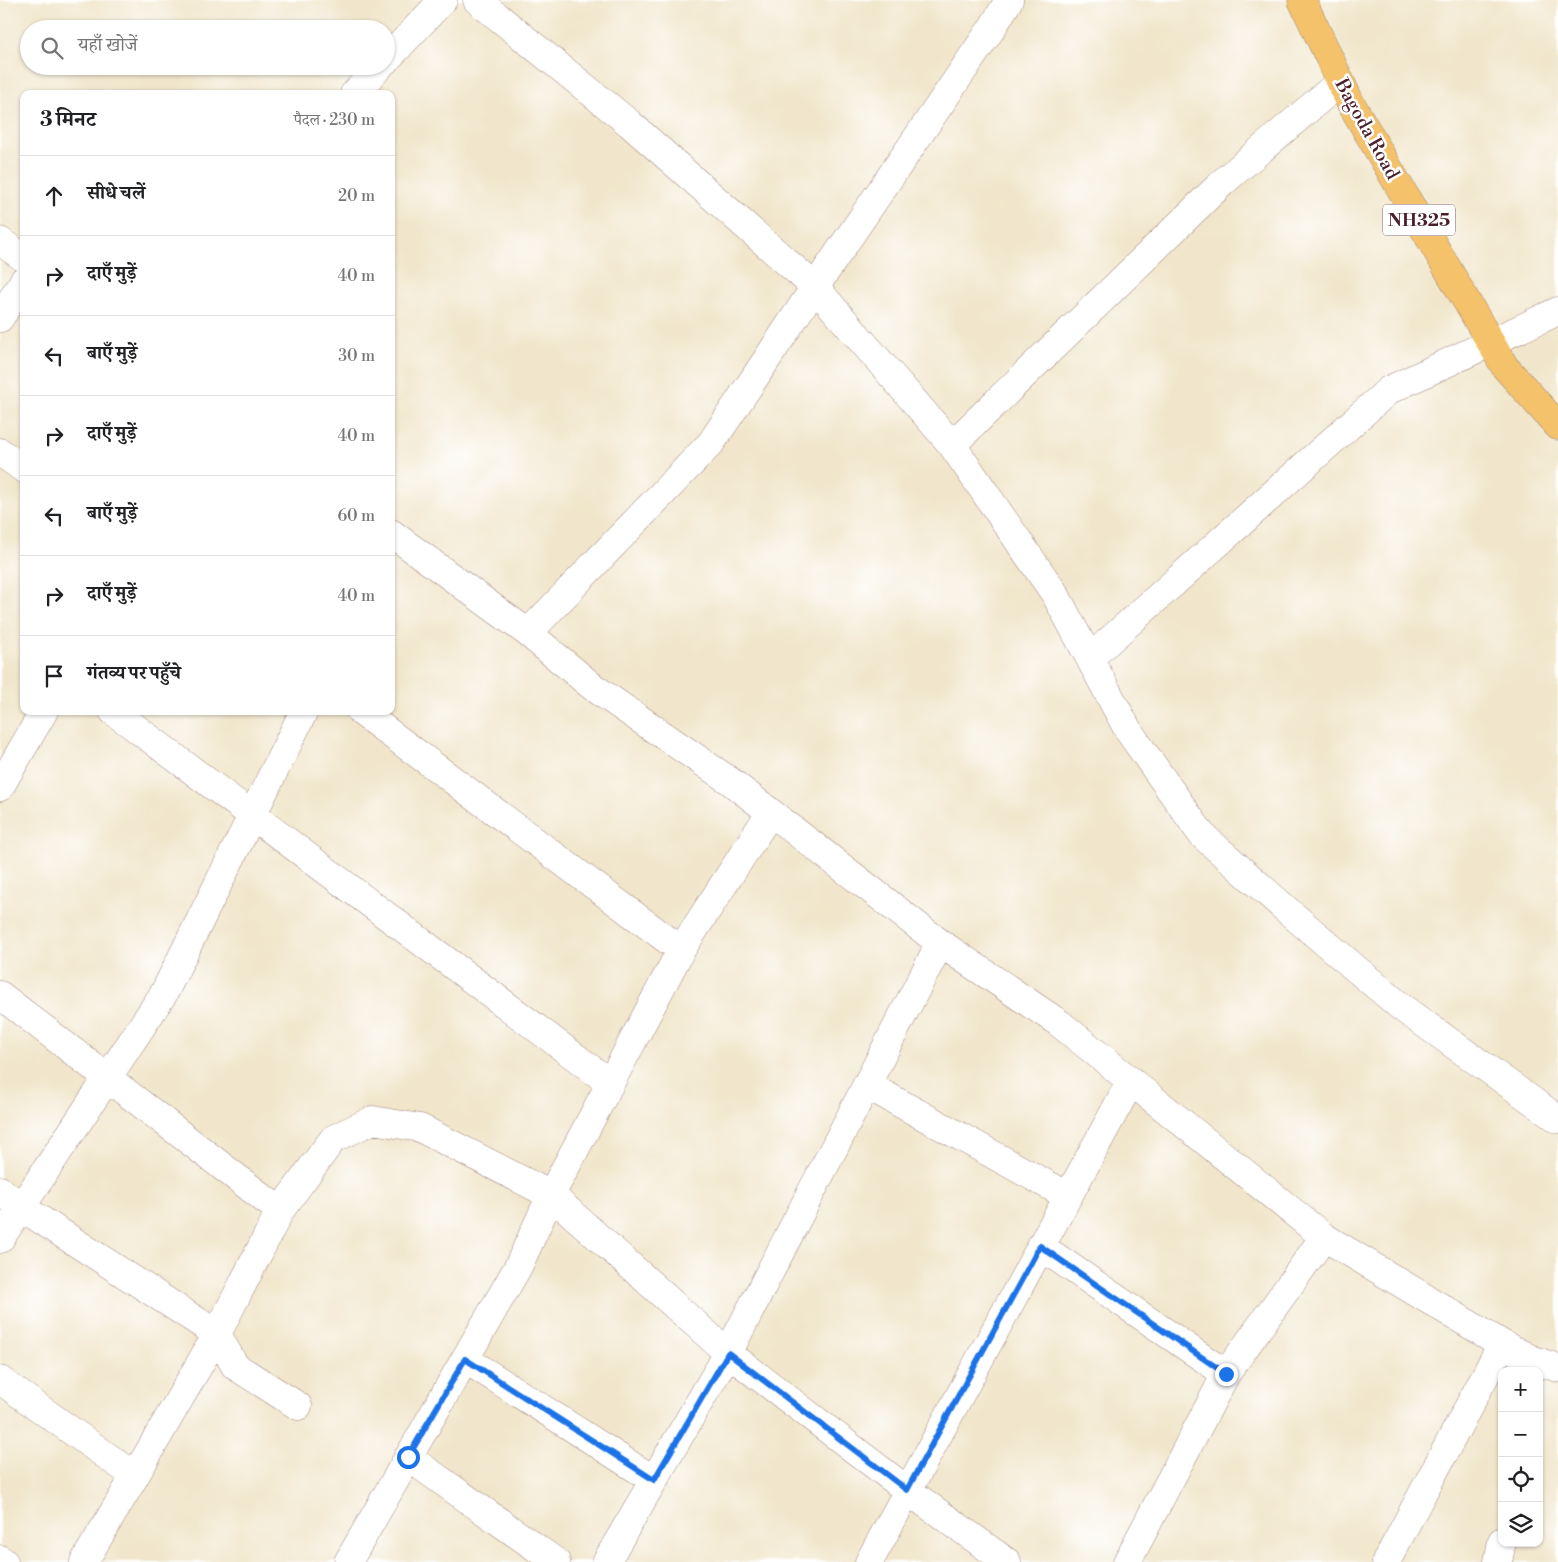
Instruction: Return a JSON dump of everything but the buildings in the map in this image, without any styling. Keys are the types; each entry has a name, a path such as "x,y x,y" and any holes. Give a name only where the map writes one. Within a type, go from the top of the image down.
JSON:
{"highway":[{"name":"Bagoda Road","path":"1302,0 1350,102 1505,367 1558,426"}],"street":[{"path":"395,51 443,0"},
{"path":"477,0 629,123 815,287 952,445 1055,594 1128,730 1202,835 1401,1007 1558,1119"},
{"path":"528,634 711,443 992,28 1009,0"},
{"path":"358,90 372,75"},
{"path":"952,445 1223,182 1340,82"},
{"path":"0,241 20,255"},
{"path":"0,318 20,286"},
{"path":"1090,658 1389,390 1558,311"},
{"path":"0,452 20,466"},
{"path":"395,540 528,634 593,687 730,781 940,943 1058,1023 1324,1236 1502,1344 1530,1365 1558,1368"},
{"path":"0,788 42,715"},
{"path":"118,715 610,1083"},
{"path":"0,1239 164,993 302,715"},
{"path":"365,715 680,950"},
{"path":"348,1562 518,1267 551,1195 680,950 770,813"},
{"path":"606,1562 728,1353 940,943"},
{"path":"0,995 280,1211"},
{"path":"869,1562 1131,1081"},
{"path":"867,1085 1068,1196"},
{"path":"84,1562 216,1334 280,1211 333,1139 373,1120 420,1128 551,1195 728,1353 907,1490 1007,1562"},
{"path":"0,1190 21,1207 216,1334 235,1366 298,1406"},
{"path":"1127,1562 1226,1374 1324,1236"},
{"path":"1040,1246 1226,1374"},
{"path":"1386,1562 1502,1344"},
{"path":"465,1359 654,1480"},
{"path":"0,1380 135,1476"},
{"path":"408,1457 556,1562"},
{"path":"1498,1562 1501,1547"},
{"path":"0,1559 4,1562"}],"route":[{"path":"408,1457 465,1359 654,1480 728,1353 907,1490 1040,1246 1226,1374"}]}
